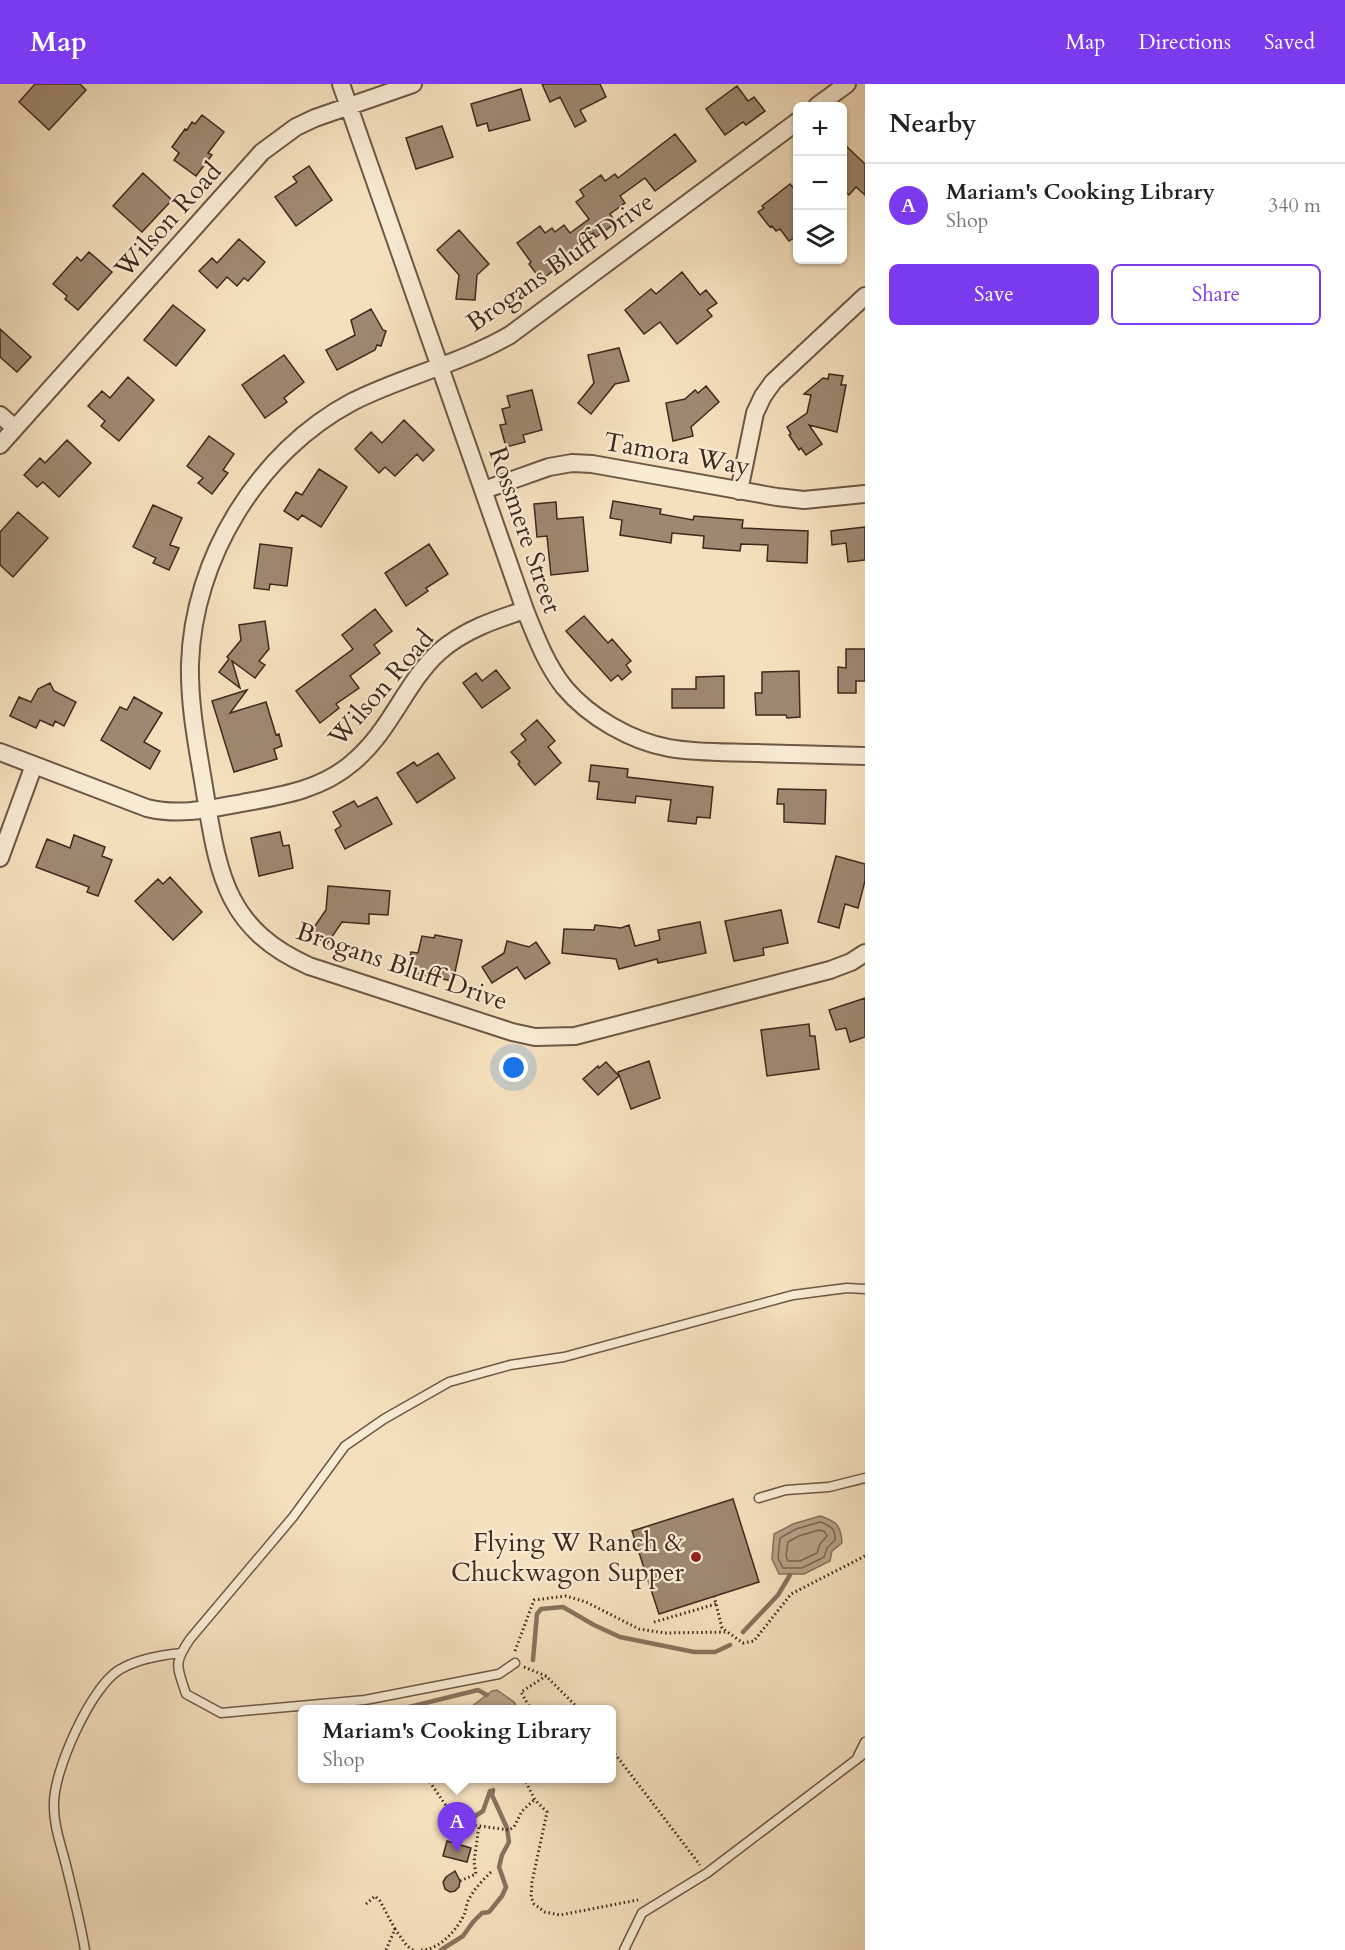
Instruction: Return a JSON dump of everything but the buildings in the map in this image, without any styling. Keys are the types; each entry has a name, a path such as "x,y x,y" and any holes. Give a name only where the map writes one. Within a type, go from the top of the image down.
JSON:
{"street":[{"name":"Rossmere Street","path":"341,84 525,610 543,656 565,688 620,731 669,748 865,756"},
{"name":"Wilson Road","path":"0,445 262,152 296,127 315,118 412,84"},
{"path":"822,102 847,84"},
{"name":"Brogans Bluff Drive","path":"793,125 510,335 493,345 441,367 375,390 327,418 303,436 263,476 246,498 214,556 194,626 191,654 191,705 208,809 220,868 227,889 246,922 272,946 309,966 512,1032 556,1037 601,1030 830,970 851,962 865,953"},
{"path":"739,491 755,413 763,396 773,382 865,296"},
{"path":"0,415 15,428"},
{"name":"Tamora Way","path":"484,490 549,467 572,464 609,467 739,491 804,500 865,494"},
{"name":"Wilson Road","path":"0,752 164,813 208,809 286,795 337,774 351,764 375,740 422,672 439,652 485,623 525,610"},
{"path":"0,858 34,765"}],"lane":[{"path":"298,1706 221,1713 186,1694 177,1666 181,1653 190,1639 293,1517 345,1446 384,1419 449,1382 510,1365 564,1357 794,1295 846,1288 865,1290"},
{"path":"759,1498 786,1490 829,1487 865,1478"},
{"path":"85,1950 56,1826 54,1802 58,1777 74,1736 94,1698 107,1681 119,1670 133,1664 163,1655 181,1653"},
{"path":"310,1705 365,1700 499,1674 515,1663"},
{"path":"856,1759 865,1742"},
{"path":"624,1950 642,1913 707,1874 865,1753"}],"path":[{"path":"714,1596 722,1628 743,1643 754,1641 791,1594 865,1556"},
{"path":"575,1705 546,1676 515,1663 514,1654 534,1600 566,1596 586,1602 639,1629 665,1633 727,1632"},
{"path":"654,1622 716,1604"},
{"path":"528,1705 521,1692 546,1676"},
{"path":"616,1755 707,1874"},
{"path":"431,1783 458,1822 464,1824 509,1830 514,1827 522,1811 535,1800"},
{"path":"526,1783 535,1800 547,1812 532,1882 531,1897 534,1904 545,1912 560,1915 639,1900"},
{"path":"476,1874 474,1862 478,1826"},
{"path":"421,1950 429,1950 444,1941 464,1916 468,1902 492,1871"},
{"path":"460,1881 476,1874 486,1876"},
{"path":"366,1904 375,1896 395,1929 407,1946 413,1950"},
{"path":"386,1950 395,1929"}],"water":[{"path":"820,1516 834,1522 840,1532 842,1543 832,1551 830,1561 804,1574 779,1574 772,1559 774,1534 793,1524"},
{"path":"497,1690 516,1705 474,1705 492,1691"}],"waterway":[{"path":"743,1632 778,1595 790,1575"},
{"path":"533,1660 537,1614 541,1609 563,1607 620,1637 694,1652 715,1652 730,1645"},
{"path":"417,1705 478,1690 487,1695"},
{"path":"441,1950 463,1936 482,1913 489,1912 506,1887 499,1867 509,1842 507,1828 492,1795 493,1790"},
{"path":"457,1834 470,1830 472,1818 483,1811 490,1791"}],"place":[{"name":"Flying W Ranch & Chuckwagon Supper","path":"696,1557"},
{"name":"Mariam's Cooking Library","path":"457,1852"}]}
